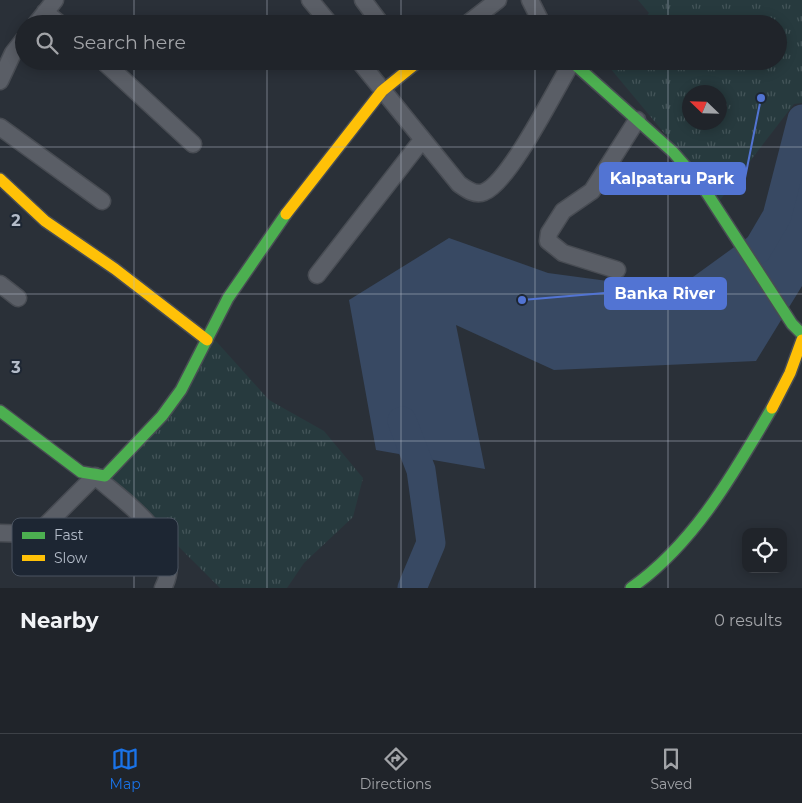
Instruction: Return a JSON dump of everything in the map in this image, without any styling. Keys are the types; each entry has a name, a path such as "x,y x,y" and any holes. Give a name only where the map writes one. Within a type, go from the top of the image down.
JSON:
{"street":[{"path":"310,0 322,15"},
{"path":"363,0 374,15"},
{"path":"479,15 498,0"},
{"path":"530,0 538,15"},
{"path":"0,80 15,50"},
{"path":"113,70 193,144"},
{"path":"366,70 459,184 470,192 483,193 494,184 524,144 567,70"},
{"path":"0,411 81,472 94,476 105,476 115,468 162,416 181,390 228,298 249,267 382,92 406,70"},
{"path":"582,70 673,152 701,184 792,324 802,334"},
{"path":"617,270 563,253 548,241 549,232 562,210 592,191 637,120"},
{"path":"0,126 102,201"},
{"path":"318,274 422,140"},
{"path":"0,179 45,221 115,269 206,340"},
{"path":"0,284 18,298"},
{"path":"631,588 664,564 691,532 782,394 802,340"},
{"path":"54,518 94,476"},
{"path":"94,476 142,518"}],"green space":[{"path":"638,0 802,0 802,103 794,104 720,200 612,70 787,70 787,15 648,15 649,13"},
{"path":"215,340 269,400 324,431 363,478 353,517 304,563 287,588 220,588 178,546 178,518 150,518 111,479"}],"water":[{"path":"802,119 802,286 756,361 554,370 456,325 485,469 376,450 349,300 449,238 548,273 675,290 777,216"}],"waterway":[{"path":"757,250 777,216 802,119"},
{"path":"402,421 421,470 431,543 412,588"}],"traffic: fast":[{"path":"581,70 673,152 701,184 792,324 802,334"},
{"path":"0,411 81,472 105,476 162,416 181,390 228,298 286,214"},
{"path":"631,588 654,570 693,529 727,482 772,408"}],"traffic: slow":[{"path":"286,214 382,91 408,70"},
{"path":"0,179 45,221 115,269 207,340"},
{"path":"772,408 790,373 802,340"}],"place":[{"name":"Kalpataru Park","path":"761,98"},
{"name":"Banka River","path":"522,300"}]}
